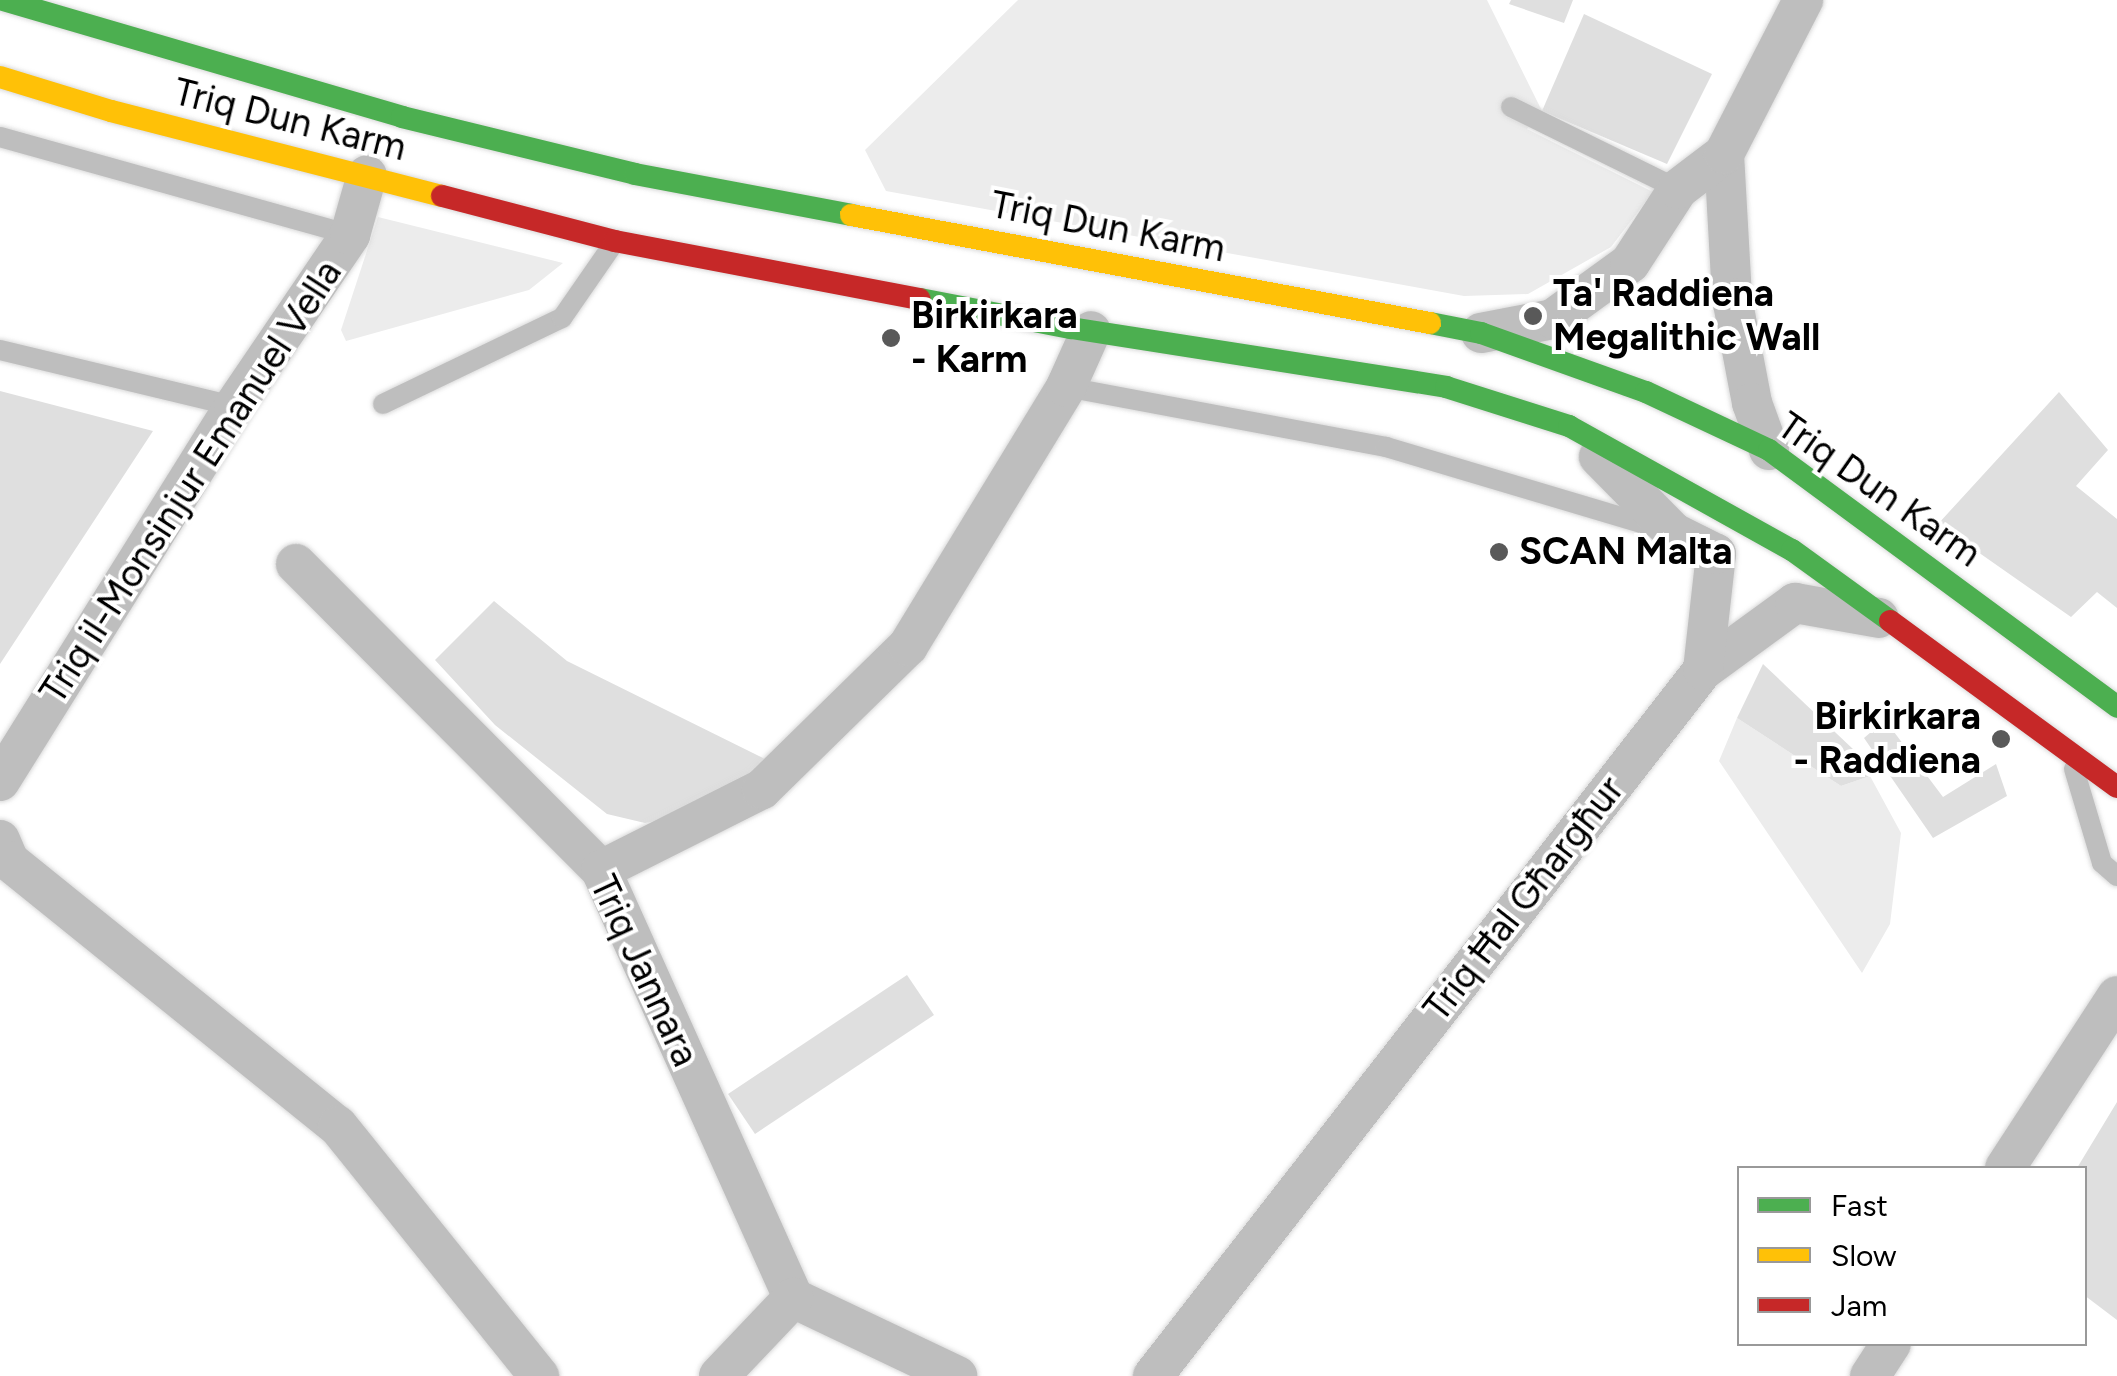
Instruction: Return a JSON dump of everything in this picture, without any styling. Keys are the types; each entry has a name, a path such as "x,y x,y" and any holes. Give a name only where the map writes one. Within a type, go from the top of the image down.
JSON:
{"highway":[{"name":"Triq Dun Karm","path":"3,0 402,117 636,174 1481,334 1646,392 1769,450 2117,707"},
{"name":"Triq Dun Karm","path":"0,77 111,111 615,241 1091,331 1446,387 1569,426 1792,550 2117,787"}],"street":[{"path":"1481,334 1553,319 1630,263 1678,190 1724,154 1803,0"},
{"path":"1724,154 1732,298 1752,404 1769,450"},
{"name":"Triq il-Monsinjur Emanuel Vella","path":"0,781 234,406 350,236 366,175"},
{"path":"601,870 762,789 908,646 1066,387 1091,331"},
{"path":"1569,426 1674,533 1716,554 1703,670"},
{"name":"Triq Jannara","path":"296,564 601,870 793,1298"},
{"name":"Triq Ħal Għargħur","path":"1152,1376 1703,670 1795,603 1888,619"},
{"path":"0,840 9,861 338,1126 540,1376"},
{"path":"2006,1166 2117,996"},
{"path":"720,1376 793,1298 957,1376"},
{"path":"1870,1376 1890,1346"}],"lane":[{"path":"1512,107 1678,190"},
{"path":"0,137 350,236"},
{"path":"382,404 562,318 615,241"},
{"path":"0,350 234,406"},
{"path":"1066,387 1386,447 1674,533"},
{"path":"2068,748 2102,863 2117,876"}],"shaded area":[{"path":"1018,0 1487,0 1542,111 1527,129 1653,192 1611,247 1528,294 1464,296 886,191 865,150"},
{"path":"378,217 563,263 529,290 346,341 341,330"},
{"path":"1737,718 1841,786 1870,776 1901,833 1890,924 1862,973 1719,761"}],"building":[{"path":"1511,0 1573,0 1564,23 1509,4"},
{"path":"1584,14 1712,74 1667,164 1542,111"},
{"path":"0,391 153,431 0,664"},
{"path":"2059,392 2108,450 2076,486 2117,519 2117,608 2097,592 2071,617 1938,524"},
{"path":"494,601 567,661 771,762 700,812 645,823 607,814 495,725 435,660"},
{"path":"1763,664 1854,750 1870,776 1841,786 1737,718"},
{"path":"1885,720 1943,797 1996,764 2007,796 1933,838 1864,738"},
{"path":"907,975 934,1015 755,1134 728,1094"},
{"path":"2117,1102 2117,1320 2087,1297 2087,1166 2078,1166"}],"traffic: fast":[{"path":"3,0 402,117 635,174 851,215"},
{"path":"920,299 1071,328 1446,387 1569,426 1792,550 1890,621"},
{"path":"1430,323 1481,333 1646,392 1769,450 2117,707"}],"traffic: slow":[{"path":"0,77 111,111 442,196"},
{"path":"851,215 1430,323"}],"traffic: jam":[{"path":"442,196 615,241 920,299"},
{"path":"1890,621 2117,787"}],"place":[{"name":"Ta' Raddiena Megalithic Wall","path":"1533,316"},
{"name":"Birkirkara - Karm","path":"891,338"},
{"name":"SCAN Malta","path":"1499,552"},
{"name":"Birkirkara - Raddiena","path":"2001,739"}]}
